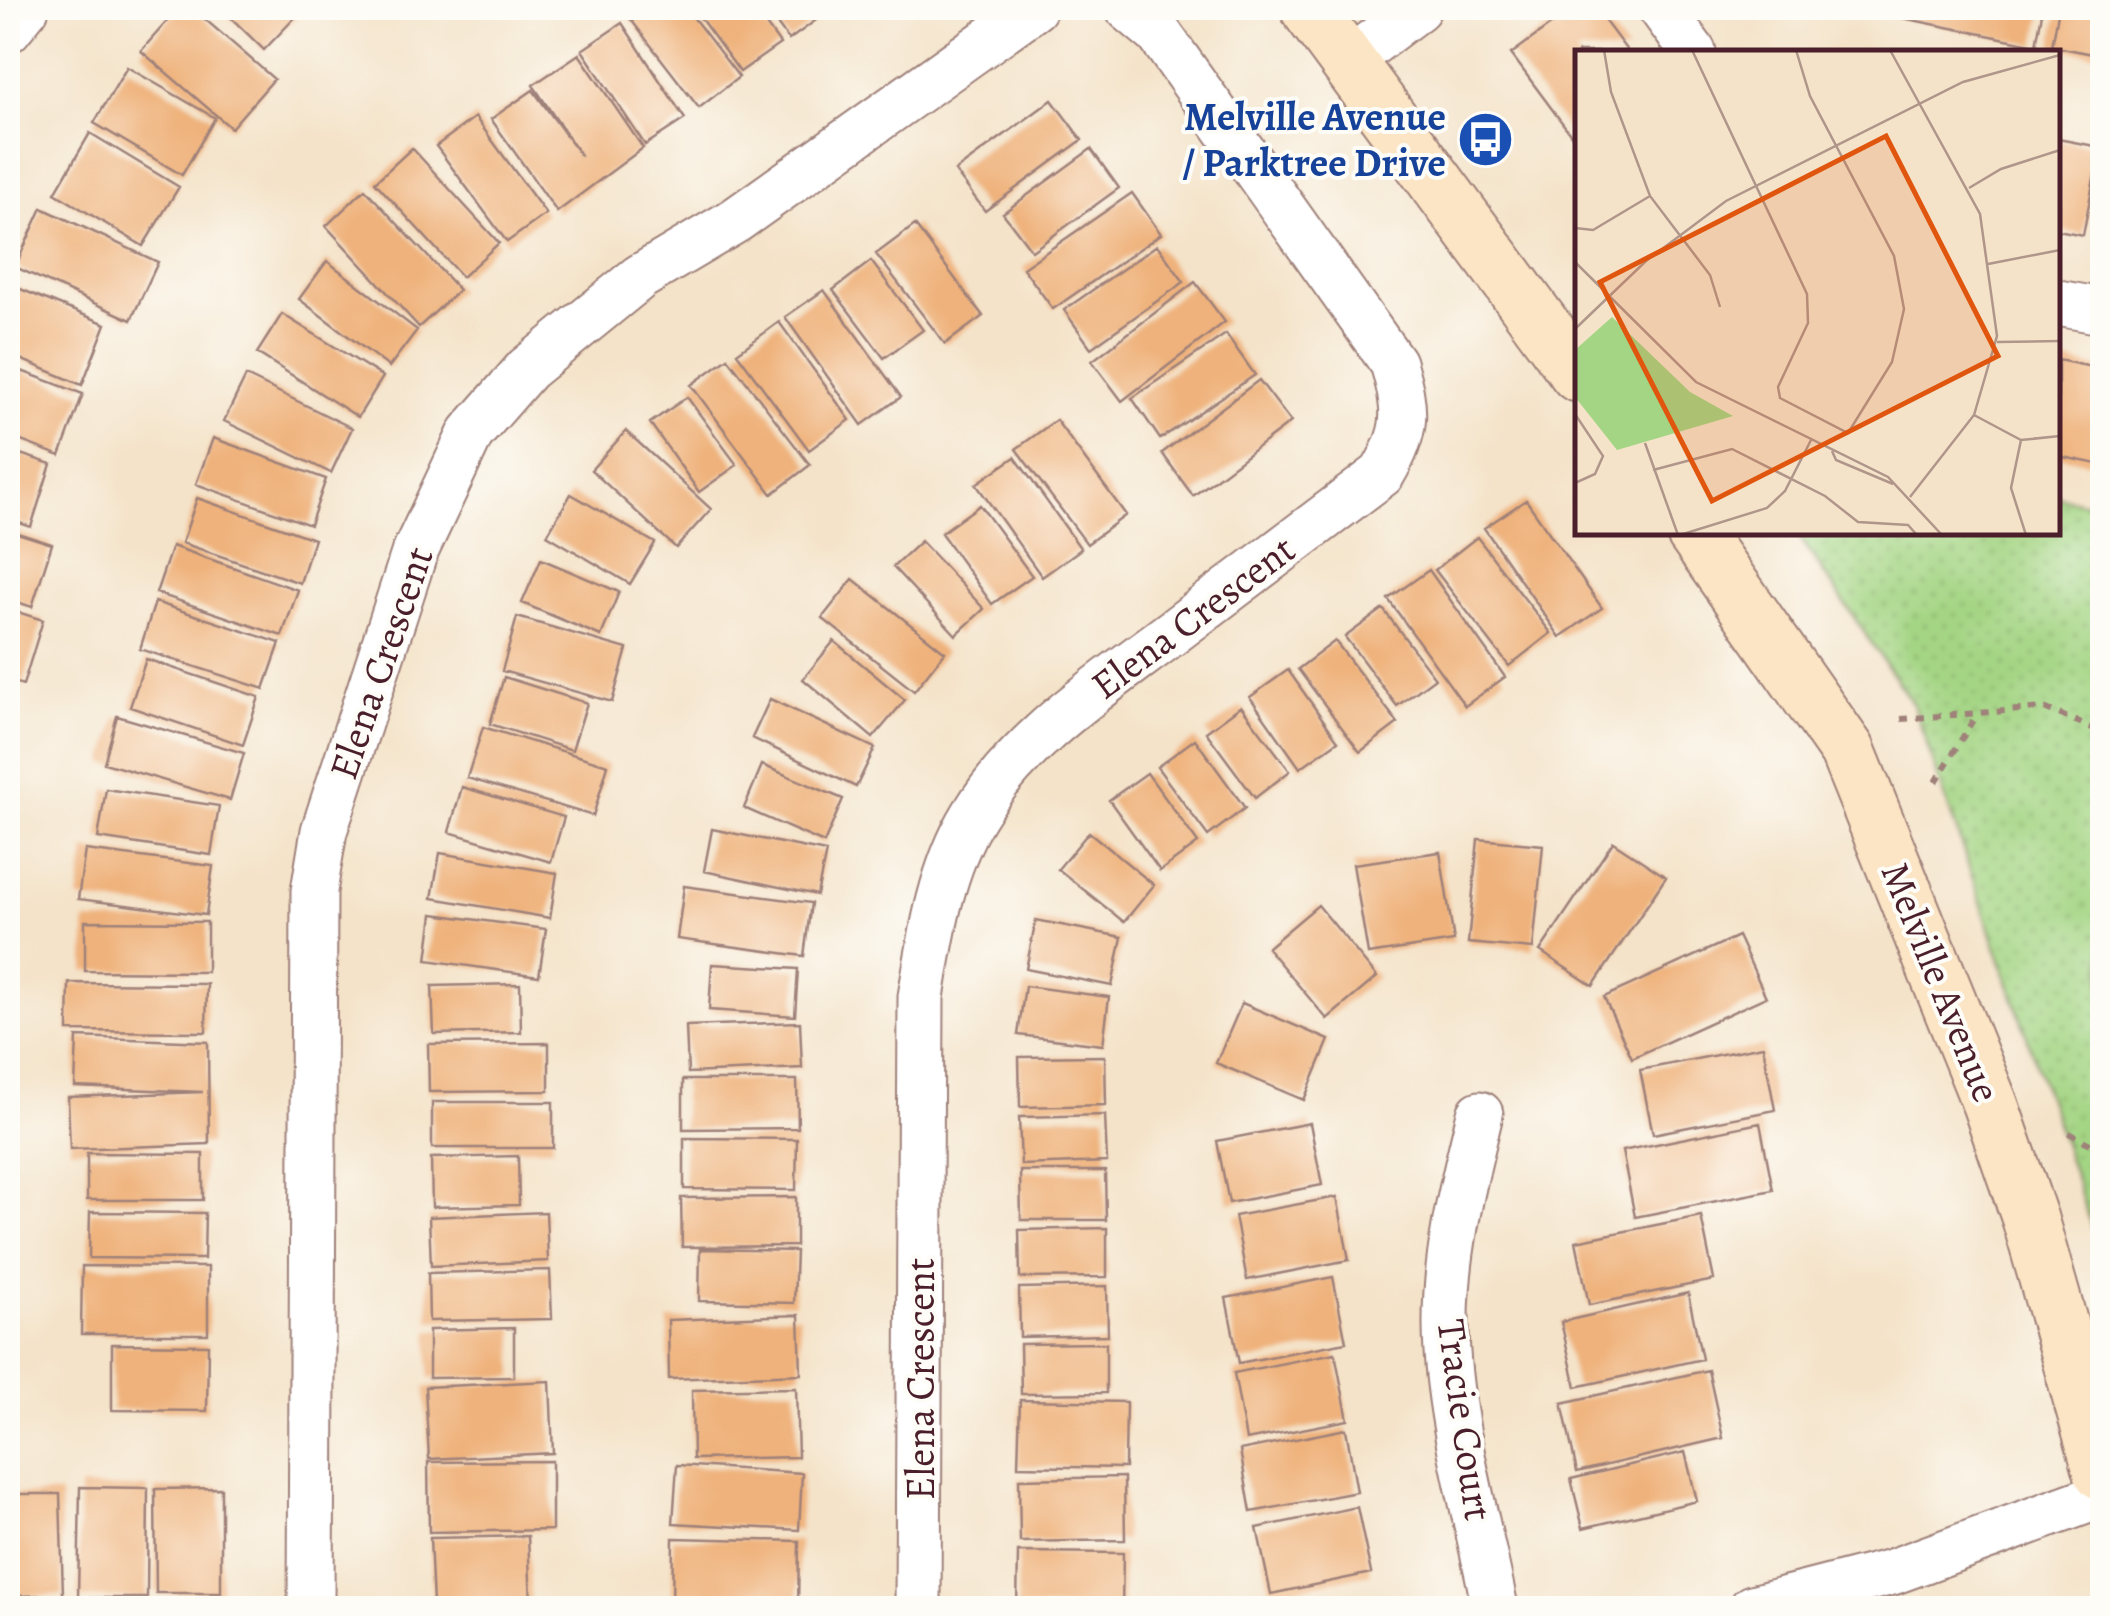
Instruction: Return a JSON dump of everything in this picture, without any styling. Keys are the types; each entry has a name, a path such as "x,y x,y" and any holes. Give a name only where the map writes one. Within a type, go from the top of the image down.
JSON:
{"street":[{"path":"8,30 26,8"},
{"name":"Elena Crescent","path":"311,1608 314,891 324,831 414,554 471,432 527,369 640,277 736,220 1034,8"},
{"name":"Elena Crescent","path":"918,1608 921,997 932,932 951,865 974,815 1016,761 1084,698 1382,474 1400,445 1405,403 1393,363 1160,34 1128,8"},
{"path":"1308,8 1575,370"},
{"path":"1346,62 1418,8"},
{"path":"1661,8 1692,50"},
{"path":"2060,303 2102,311"},
{"name":"Melville Avenue","path":"1696,535 1847,750 1990,1104 2030,1219 2102,1472"},
{"name":"Tracie Court","path":"1480,1114 1457,1210 1446,1327 1455,1404 1495,1608"},
{"path":"1752,1608 1892,1572 2102,1495"}],"path":[{"path":"1901,718 2044,708 2102,732"},
{"path":"1936,782 1977,714"},
{"path":"2069,1133 2090,1144 2102,1157"}],"green space":[{"path":"2060,497 2102,506 2102,1257 1914,706 1798,535 2060,535"}],"building":[{"path":"179,8 192,8 274,79 231,128 141,51"},
{"path":"221,8 304,8 264,50"},
{"path":"622,8 686,8 739,77 699,108"},
{"path":"693,8 754,8 780,44 740,72"},
{"path":"765,8 824,8 827,12 789,40"},
{"path":"1574,8 1595,8 1626,50 1575,50 1575,140 1511,54"},
{"path":"1853,8 2043,8 2036,45"},
{"path":"2059,8 2102,8 2102,56 2052,46"},
{"path":"622,23 685,119 645,145 582,50"},
{"path":"579,54 643,148 557,212 491,119 533,90 581,156 533,85"},
{"path":"127,67 215,118 182,175 94,123"},
{"path":"1052,100 1082,140 985,211 955,171"},
{"path":"475,117 546,214 507,242 436,146"},
{"path":"90,133 179,187 143,246 55,193"},
{"path":"2060,139 2100,147 2083,235 2060,230"},
{"path":"412,148 499,243 462,277 375,182"},
{"path":"1091,149 1119,188 1032,251 1003,213"},
{"path":"365,189 459,290 419,327 326,226"},
{"path":"1132,193 1161,234 1053,309 1023,268"},
{"path":"42,208 158,262 131,320 15,267"},
{"path":"915,225 983,316 945,344 876,254"},
{"path":"1157,245 1184,282 1091,348 1064,310"},
{"path":"327,261 417,330 389,367 299,299"},
{"path":"871,261 923,330 884,358 833,290"},
{"path":"1195,282 1225,322 1122,401 1092,361"},
{"path":"8,284 106,324 82,385 8,354"},
{"path":"824,290 901,397 862,425 785,317"},
{"path":"282,314 383,377 358,417 257,353"},
{"path":"779,322 850,420 809,450 737,353"},
{"path":"1226,334 1255,375 1160,439 1132,398"},
{"path":"728,358 810,465 772,494 691,385"},
{"path":"2060,360 2102,369 2102,465 2060,456"},
{"path":"8,366 83,394 60,456 8,436"},
{"path":"246,376 352,428 331,473 224,421"},
{"path":"1259,380 1291,422 1193,496 1162,453"},
{"path":"687,397 737,465 699,492 650,423"},
{"path":"1056,420 1126,515 1087,544 1016,449"},
{"path":"626,431 711,509 676,548 591,470"},
{"path":"213,438 326,479 310,525 196,484"},
{"path":"8,450 51,464 31,527 8,519"},
{"path":"1015,457 1081,549 1042,577 976,484"},
{"path":"571,494 655,543 630,584 547,535"},
{"path":"197,498 314,539 300,583 182,543"},
{"path":"1526,500 1602,608 1560,637 1484,528"},
{"path":"980,505 1032,576 992,604 941,533"},
{"path":"8,530 52,544 32,607 8,599"},
{"path":"1477,537 1551,633 1509,666 1435,570"},
{"path":"921,541 984,609 956,635 893,567"},
{"path":"172,546 298,590 282,636 156,593"},
{"path":"541,559 619,592 601,636 522,603"},
{"path":"1429,570 1505,677 1465,706 1388,599"},
{"path":"853,579 945,652 914,691 822,618"},
{"path":"155,602 280,643 264,689 140,649"},
{"path":"8,609 43,620 23,685 8,680"},
{"path":"1383,609 1435,678 1397,706 1345,637"},
{"path":"517,617 627,649 612,702 502,671"},
{"path":"834,641 905,700 873,738 803,679"},
{"path":"1335,641 1398,723 1360,752 1298,669"},
{"path":"146,659 259,697 243,745 130,707"},
{"path":"1288,670 1338,741 1300,768 1250,697"},
{"path":"504,677 587,703 572,750 490,724"},
{"path":"770,699 875,748 856,787 752,738"},
{"path":"1241,706 1290,771 1255,798 1206,732"},
{"path":"117,716 244,753 230,800 104,763"},
{"path":"483,727 608,765 593,816 467,778"},
{"path":"1195,739 1245,808 1208,836 1157,767"},
{"path":"762,765 843,799 824,843 744,808"},
{"path":"1147,773 1198,843 1160,871 1109,800"},
{"path":"462,787 564,817 551,862 449,832"},
{"path":"106,789 219,806 211,855 98,838"},
{"path":"712,829 826,852 817,895 704,871"},
{"path":"1089,832 1154,885 1124,922 1058,869"},
{"path":"1478,839 1543,845 1533,949 1468,943"},
{"path":"1613,842 1666,877 1593,986 1540,951"},
{"path":"85,850 213,866 206,915 78,899"},
{"path":"1440,852 1454,941 1368,954 1353,864"},
{"path":"440,853 557,873 550,918 432,898"},
{"path":"684,886 811,903 804,956 677,939"},
{"path":"1318,905 1377,977 1327,1019 1267,948"},
{"path":"433,914 546,929 539,976 427,960"},
{"path":"1036,920 1122,937 1112,986 1026,969"},
{"path":"85,921 207,922 207,972 85,971"},
{"path":"1738,936 1766,997 1632,1058 1604,997"},
{"path":"712,964 798,969 795,1016 709,1010"},
{"path":"69,983 207,984 206,1032 68,1031"},
{"path":"520,984 521,1032 434,1034 432,986"},
{"path":"1025,986 1109,997 1103,1045 1018,1035"},
{"path":"1242,1003 1329,1040 1304,1100 1216,1063"},
{"path":"800,1022 802,1068 688,1073 686,1026"},
{"path":"77,1037 208,1042 209,1144 70,1149 68,1097 203,1092 75,1087"},
{"path":"549,1043 549,1091 429,1092 428,1044"},
{"path":"1763,1046 1775,1110 1653,1134 1640,1070"},
{"path":"1105,1056 1106,1105 1020,1107 1019,1057"},
{"path":"683,1080 797,1080 798,1128 683,1129"},
{"path":"432,1102 553,1102 553,1148 432,1148"},
{"path":"1105,1115 1107,1162 1021,1165 1019,1117"},
{"path":"1310,1123 1322,1185 1229,1203 1217,1141"},
{"path":"1760,1123 1773,1190 1635,1217 1622,1151"},
{"path":"684,1138 797,1139 796,1190 684,1189"},
{"path":"87,1153 203,1154 203,1200 87,1200"},
{"path":"518,1156 519,1205 432,1207 431,1158"},
{"path":"1020,1171 1105,1171 1106,1220 1021,1220"},
{"path":"796,1197 796,1246 682,1247 681,1198"},
{"path":"1337,1197 1349,1260 1247,1280 1235,1216"},
{"path":"90,1212 205,1213 204,1259 89,1258"},
{"path":"546,1212 548,1261 431,1266 429,1217"},
{"path":"1701,1216 1714,1280 1589,1305 1576,1241"},
{"path":"1107,1228 1107,1277 1020,1278 1019,1230"},
{"path":"700,1249 796,1251 794,1303 699,1301"},
{"path":"82,1266 208,1267 208,1334 81,1334"},
{"path":"550,1270 552,1319 429,1321 428,1273"},
{"path":"1333,1277 1346,1342 1239,1363 1226,1298"},
{"path":"1107,1286 1108,1335 1020,1337 1019,1288"},
{"path":"1688,1293 1702,1359 1576,1387 1561,1322"},
{"path":"799,1315 801,1374 669,1379 668,1320"},
{"path":"514,1328 514,1377 429,1378 429,1330"},
{"path":"1106,1343 1106,1393 1021,1394 1020,1344"},
{"path":"112,1344 208,1345 207,1411 112,1410"},
{"path":"1335,1353 1348,1420 1246,1440 1234,1373"},
{"path":"1708,1370 1723,1438 1577,1472 1562,1403"},
{"path":"550,1381 553,1453 429,1459 425,1387"},
{"path":"796,1388 798,1457 693,1459 692,1390"},
{"path":"1020,1400 1126,1402 1125,1468 1018,1466"},
{"path":"1346,1429 1357,1492 1251,1512 1240,1450"},
{"path":"1685,1452 1697,1501 1583,1528 1571,1479"},
{"path":"552,1461 552,1530 429,1532 428,1462"},
{"path":"677,1465 802,1473 799,1530 673,1523"},
{"path":"1124,1477 1125,1540 1020,1542 1019,1479"},
{"path":"80,1487 148,1488 147,1598 78,1598"},
{"path":"221,1488 221,1593 156,1593 155,1489"},
{"path":"8,1494 60,1494 63,1595 8,1596"},
{"path":"1357,1507 1371,1573 1271,1594 1257,1528"},
{"path":"528,1536 531,1603 433,1605 430,1538"},
{"path":"673,1538 799,1541 798,1608 672,1605"},
{"path":"1018,1552 1123,1553 1122,1608 1017,1608"}],"place":[{"name":"Melville Avenue / Parktree Drive","path":"1485,139"}]}
